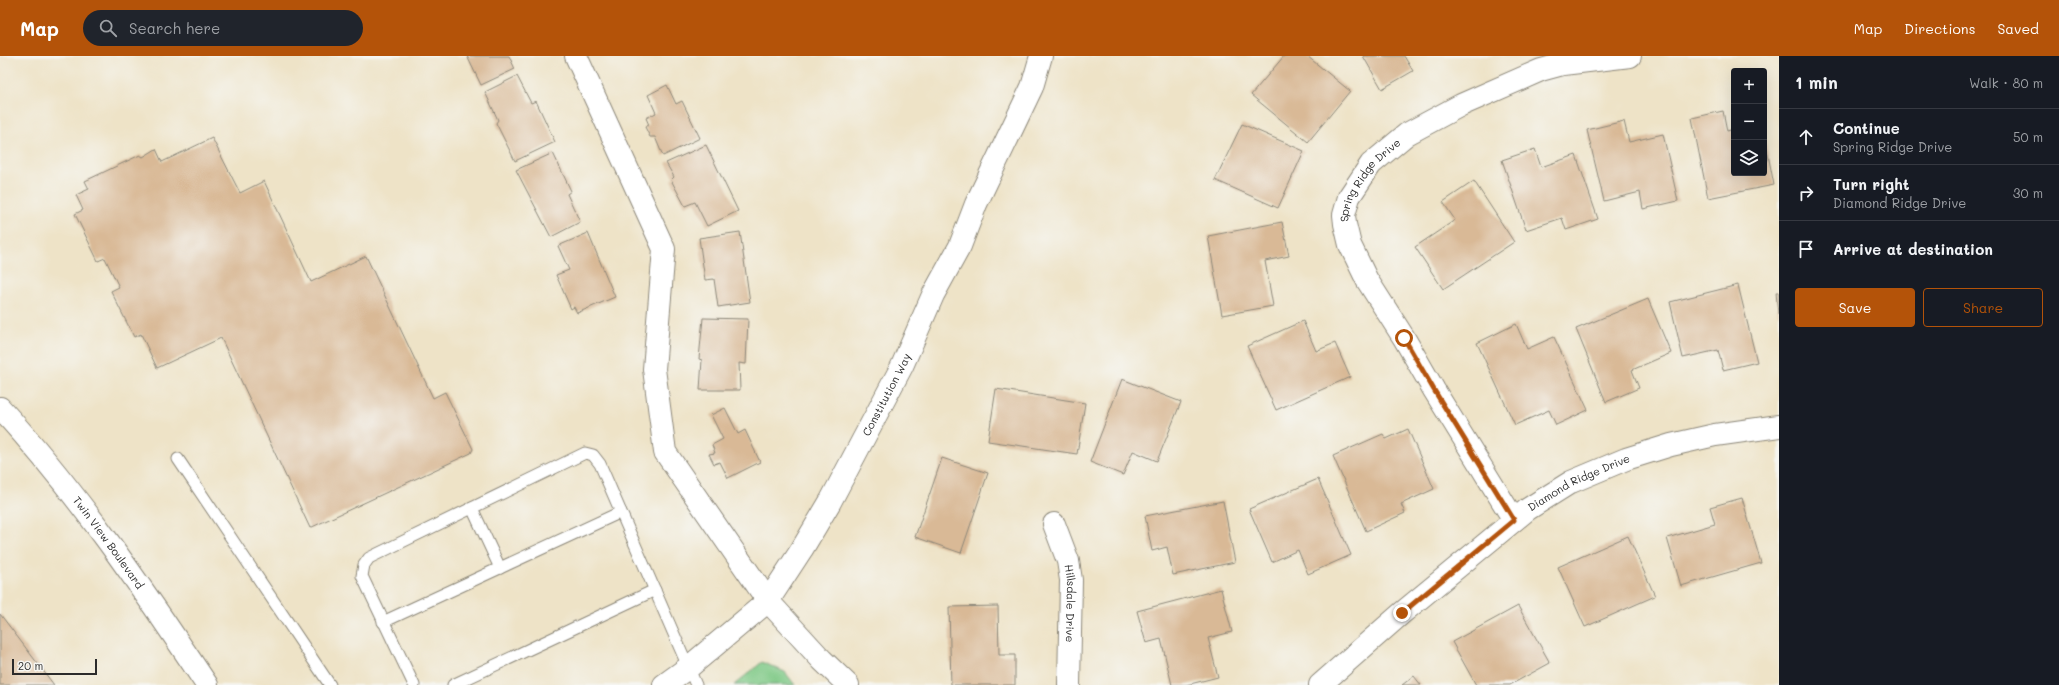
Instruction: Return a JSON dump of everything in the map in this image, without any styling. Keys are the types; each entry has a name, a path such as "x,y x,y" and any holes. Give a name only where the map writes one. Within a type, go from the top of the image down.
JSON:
{"street":[{"path":"576,56 664,249 654,370 665,452 768,601 822,660 848,685"},
{"name":"Constitution Way","path":"664,685 693,676 768,601 826,509 902,366 933,295 960,246 976,204 1032,87 1041,56"},
{"name":"Spring Ridge Drive","path":"1514,520 1434,390 1404,338 1367,280 1350,245 1344,215 1349,197 1371,164 1407,134 1462,105 1541,70 1563,64 1630,56"},
{"name":"Twin View Boulevard","path":"0,408 34,445 148,594 208,685"},
{"name":"Diamond Ridge Drive","path":"1320,685 1402,613 1514,520 1528,509 1571,482 1626,459 1671,445 1708,437 1779,426"},
{"name":"Hillsdale Drive","path":"1054,524 1068,562 1071,580 1069,685"}],"lane":[{"path":"414,685 362,576 364,566 369,558 585,453 593,455 600,464 693,676"},
{"path":"178,459 330,685"},
{"path":"472,508 500,568"},
{"path":"383,622 621,512"},
{"path":"453,685 655,590"}],"green space":[{"path":"762,662 785,672 795,685 734,685"}],"building":[{"path":"467,56 509,56 515,69 481,85"},
{"path":"1284,56 1307,56 1350,91 1308,142 1251,95"},
{"path":"1363,56 1404,56 1413,71 1382,89"},
{"path":"517,76 531,103 536,101 555,142 515,161 496,123 498,120 485,92"},
{"path":"667,85 676,104 682,101 700,138 663,156 655,137 650,137 645,127 649,125 646,118 656,113 648,95"},
{"path":"1723,111 1727,131 1731,130 1731,176 1767,176 1767,149 1774,185 1708,198 1692,118"},
{"path":"1624,121 1629,142 1663,134 1678,201 1643,209 1640,192 1604,201 1587,130"},
{"path":"1242,124 1304,151 1278,208 1215,180"},
{"path":"212,138 240,193 264,181 311,282 366,256 433,398 445,392 473,449 471,453 310,528 221,338 157,368 141,334 134,337 111,291 119,287 105,258 98,261 75,214 83,210 76,195 89,189 85,181 140,155 143,157 156,149 162,162"},
{"path":"706,145 738,211 707,226 695,202 685,206 671,180 674,177 666,163"},
{"path":"1535,149 1541,167 1576,155 1598,219 1566,230 1562,218 1526,230 1502,160"},
{"path":"553,153 571,191 567,194 580,222 551,237 516,170"},
{"path":"1474,181 1514,242 1443,289 1415,247 1455,220 1443,202"},
{"path":"1282,222 1289,256 1265,261 1273,306 1222,315 1208,236"},
{"path":"740,232 750,302 718,307 714,279 705,280 699,238"},
{"path":"588,233 615,297 577,313 574,307 571,309 556,275 569,270 558,246"},
{"path":"1738,285 1757,362 1723,370 1718,350 1683,358 1670,302"},
{"path":"1776,292 1779,292 1779,314 1778,314"},
{"path":"1648,299 1671,353 1632,370 1639,388 1606,402 1576,329"},
{"path":"703,318 748,319 746,364 739,363 740,390 700,390 702,360 699,359"},
{"path":"1303,321 1316,351 1335,343 1350,377 1276,410 1247,346"},
{"path":"1516,324 1527,349 1554,337 1588,410 1556,425 1549,410 1515,425 1477,343"},
{"path":"1122,379 1181,402 1157,461 1133,451 1123,475 1090,462"},
{"path":"996,389 1085,403 1077,454 988,441"},
{"path":"725,408 738,434 745,430 760,462 728,478 720,462 714,464 709,454 715,453 712,445 723,439 711,415"},
{"path":"1408,429 1434,489 1401,504 1405,513 1366,531 1333,456 1383,434 1386,439"},
{"path":"942,458 988,473 961,553 915,537"},
{"path":"1318,479 1351,555 1308,574 1298,550 1272,562 1249,509"},
{"path":"1742,498 1761,563 1681,586 1667,538 1715,524 1710,507"},
{"path":"1223,501 1235,562 1173,575 1167,547 1152,551 1145,516"},
{"path":"1628,536 1655,596 1585,627 1558,567"},
{"path":"1221,589 1232,632 1208,638 1218,677 1186,685 1172,685 1161,639 1146,643 1137,611"},
{"path":"998,606 999,655 1015,655 1015,685 951,685 949,607"},
{"path":"1518,606 1550,663 1510,685 1476,685 1452,642"},
{"path":"0,614 54,685 0,685"},
{"path":"1414,676 1421,685 1402,685"}],"route":[{"path":"1402,613 1514,520 1434,390 1404,338"}]}
